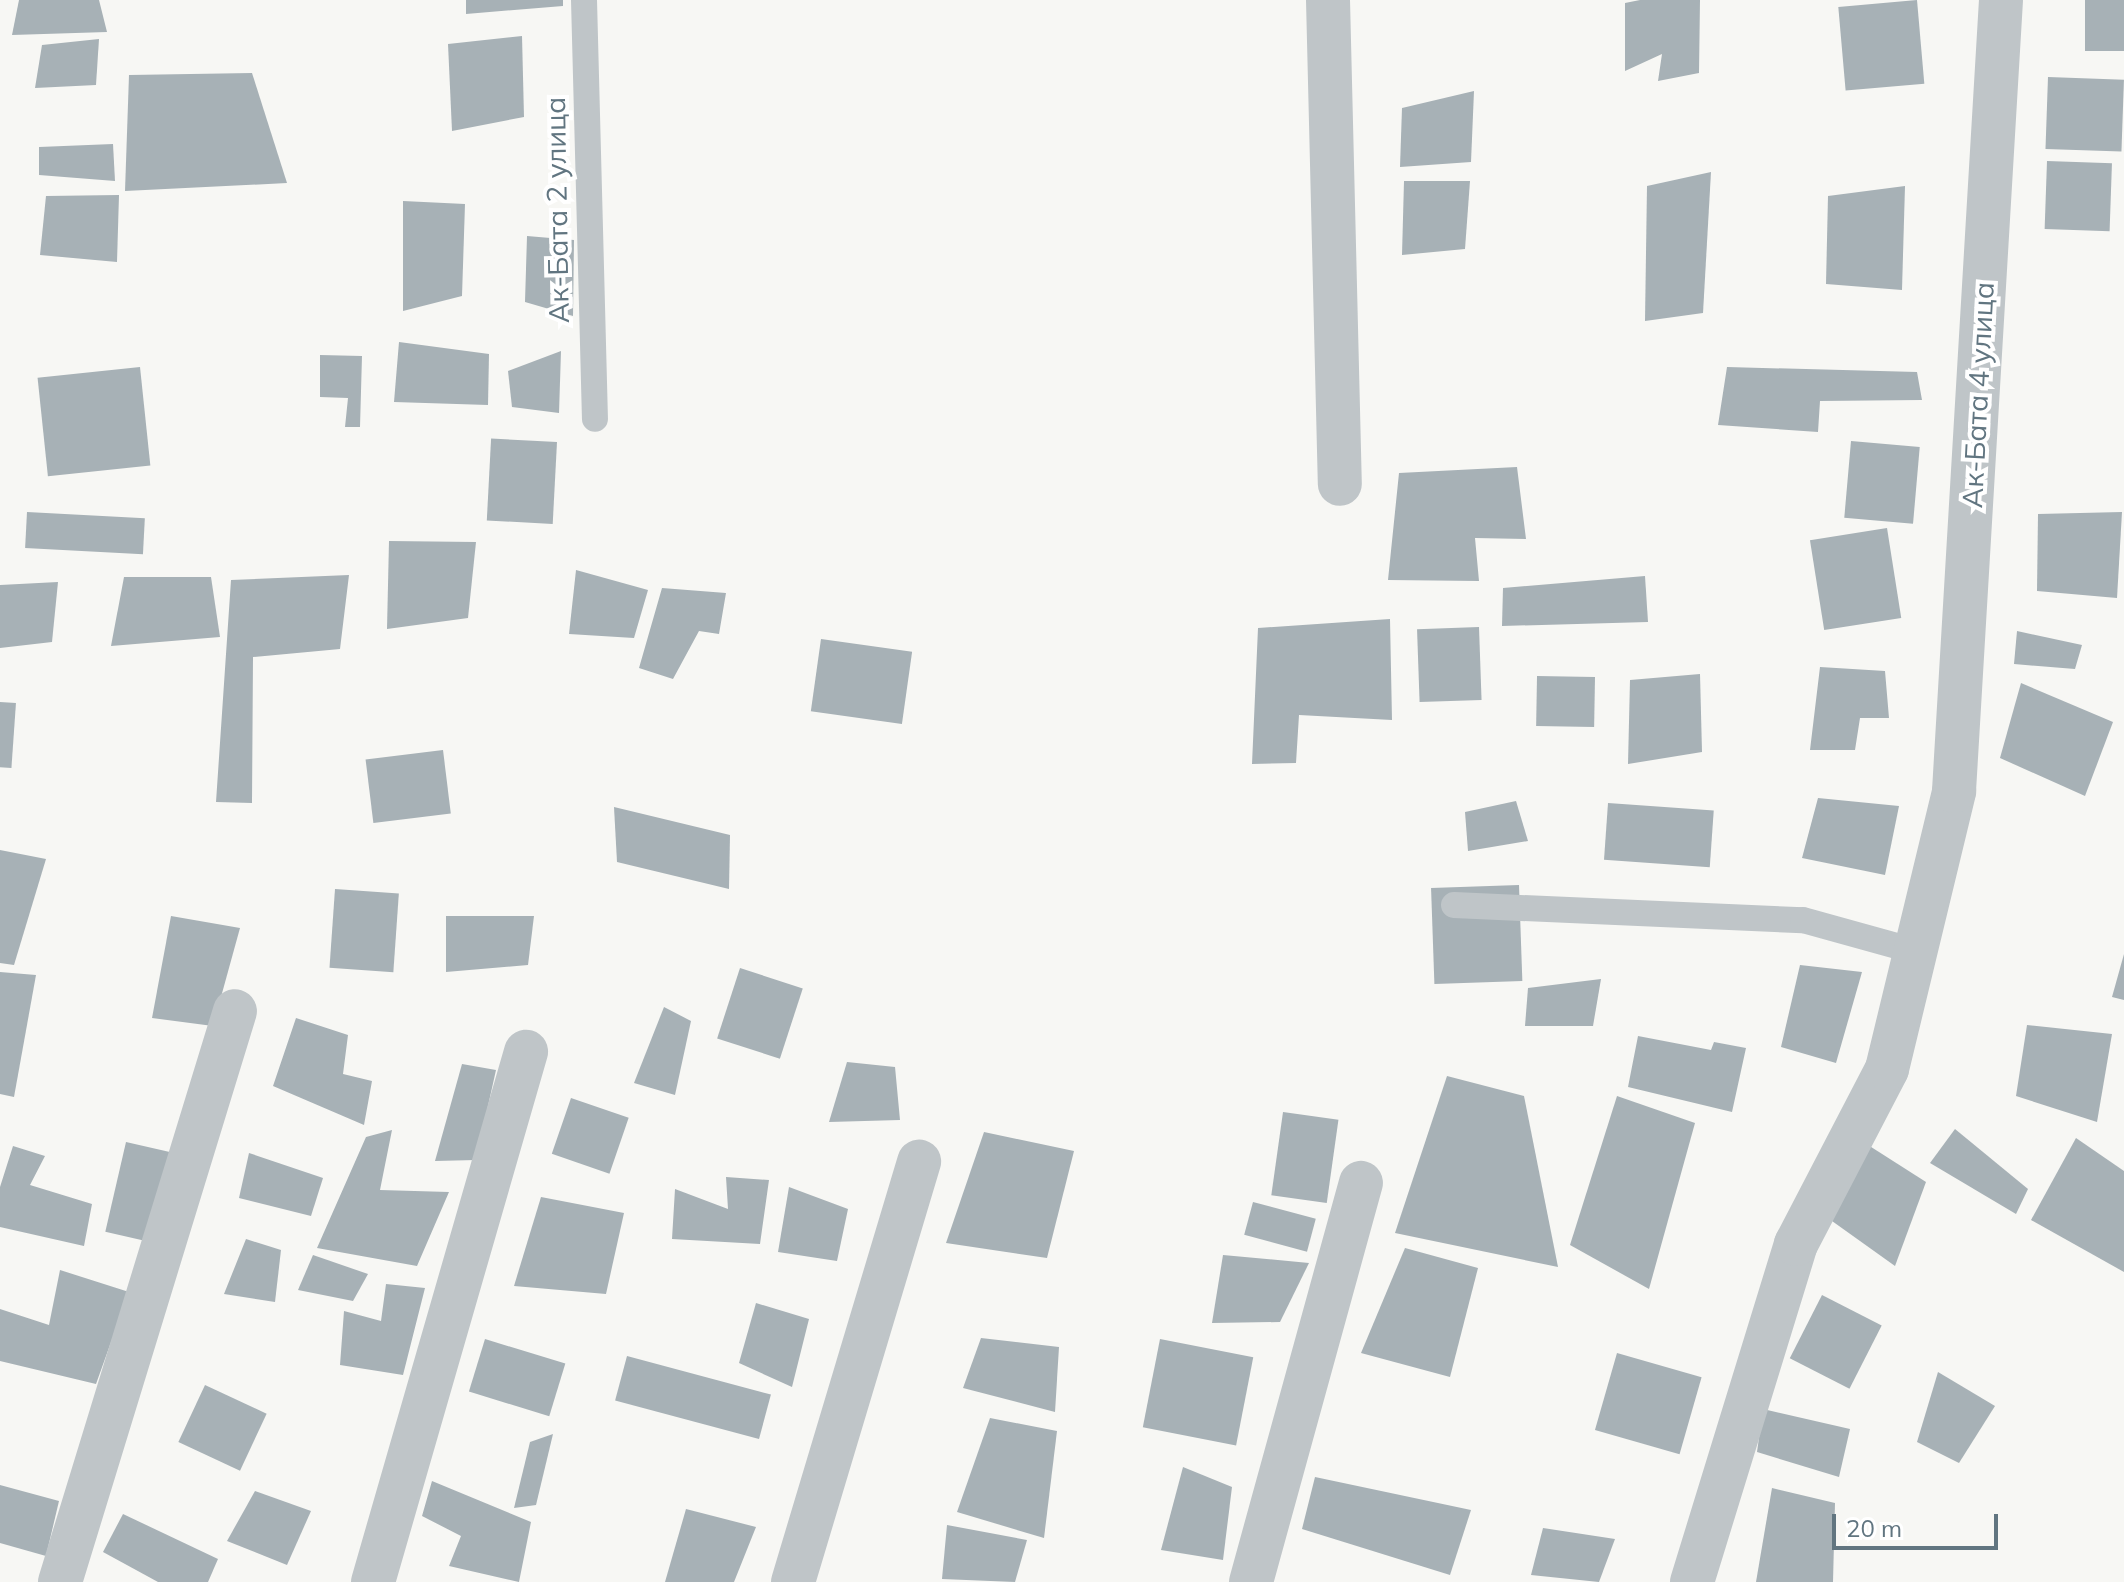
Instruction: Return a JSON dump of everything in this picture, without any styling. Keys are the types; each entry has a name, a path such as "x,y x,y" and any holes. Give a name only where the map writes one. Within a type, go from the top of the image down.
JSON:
{"street":[{"path":"1328,0 1340,484"},
{"name":"Ак-Бата 4 улица","path":"1692,1582 1796,1244 1887,1069 1954,791 2001,0"},
{"path":"60,1582 235,1011"},
{"path":"373,1582 526,1052"},
{"path":"793,1582 919,1161"},
{"path":"1251,1582 1361,1183"}],"lane":[{"name":"Ак-Бата 2 улица","path":"584,0 595,419"},
{"path":"1454,905 1803,920 1915,951"}],"building":[{"path":"19,0 99,0 107,32 12,35"},
{"path":"466,0 563,0 563,6 466,14"},
{"path":"1700,0 1699,73 1658,81 1662,54 1625,71 1625,3"},
{"path":"1917,0 1924,84 1846,91 1838,7"},
{"path":"2085,0 2124,0 2124,51 2085,51"},
{"path":"522,36 524,117 452,131 448,44"},
{"path":"99,39 96,85 35,88 42,45"},
{"path":"252,73 287,183 125,191 129,75"},
{"path":"2048,77 2124,80 2121,152 2045,149"},
{"path":"1474,91 1471,162 1400,167 1402,108"},
{"path":"113,144 115,181 39,175 39,147"},
{"path":"2047,161 2112,163 2110,231 2045,229"},
{"path":"1711,172 1703,313 1645,321 1647,186"},
{"path":"1404,181 1470,181 1465,249 1402,255"},
{"path":"1905,186 1902,290 1826,284 1828,196"},
{"path":"119,195 117,262 40,255 46,196"},
{"path":"403,201 465,204 462,296 403,311"},
{"path":"527,236 574,240 573,316 525,302"},
{"path":"399,342 489,354 488,405 394,402"},
{"path":"561,351 559,413 512,407 508,371"},
{"path":"320,355 362,356 360,427 345,427 348,398 320,397"},
{"path":"140,367 150,465 48,476 38,378"},
{"path":"1727,367 1917,372 1922,400 1820,401 1818,432 1718,425"},
{"path":"491,439 557,442 553,524 487,520"},
{"path":"1851,441 1920,447 1913,524 1844,518"},
{"path":"1517,467 1526,539 1475,538 1479,581 1388,580 1399,473"},
{"path":"27,512 145,518 143,554 25,548"},
{"path":"2122,512 2117,598 2037,591 2038,514"},
{"path":"1887,528 1901,618 1824,630 1810,540"},
{"path":"389,541 476,542 468,618 387,629"},
{"path":"576,570 648,590 634,638 569,634"},
{"path":"349,575 340,649 253,657 252,803 216,802 231,580"},
{"path":"1645,576 1648,622 1502,626 1503,588"},
{"path":"124,577 211,577 220,637 111,646"},
{"path":"58,582 52,642 0,648 0,585"},
{"path":"662,588 726,593 719,634 699,631 673,679 639,668"},
{"path":"1390,619 1392,720 1299,715 1296,763 1252,764 1258,628"},
{"path":"1479,627 1482,700 1420,702 1417,629"},
{"path":"2017,631 2082,645 2075,669 2014,664"},
{"path":"821,639 912,652 902,724 811,711"},
{"path":"1820,667 1885,671 1889,718 1860,718 1855,750 1810,750"},
{"path":"1700,674 1702,752 1628,764 1630,680"},
{"path":"1537,676 1595,677 1594,727 1536,726"},
{"path":"2021,683 2113,722 2085,796 2000,758"},
{"path":"0,702 16,703 11,768 0,767"},
{"path":"443,750 451,814 373,823 366,760"},
{"path":"1818,798 1899,806 1885,875 1802,858"},
{"path":"1516,801 1528,841 1468,851 1465,812"},
{"path":"1608,803 1714,810 1710,867 1604,860"},
{"path":"614,807 730,835 729,889 617,862"},
{"path":"0,850 46,859 14,965 0,963"},
{"path":"1519,885 1522,981 1434,984 1431,888"},
{"path":"335,889 399,893 393,972 329,968"},
{"path":"171,916 240,928 213,1026 152,1018"},
{"path":"446,916 534,916 528,965 446,972"},
{"path":"2124,954 2124,1000 2112,997"},
{"path":"1800,965 1862,972 1836,1063 1781,1047"},
{"path":"740,968 803,988 780,1059 717,1038"},
{"path":"0,972 36,975 14,1097 0,1094"},
{"path":"1601,979 1593,1026 1525,1026 1528,988"},
{"path":"664,1007 691,1021 675,1095 634,1083"},
{"path":"296,1018 348,1035 343,1074 372,1081 364,1125 273,1086"},
{"path":"2027,1025 2112,1034 2097,1122 2016,1096"},
{"path":"1638,1036 1711,1050 1714,1042 1746,1048 1732,1112 1628,1087"},
{"path":"847,1062 895,1067 900,1120 829,1122"},
{"path":"462,1064 496,1070 476,1160 435,1161"},
{"path":"1447,1076 1524,1096 1558,1267 1395,1233"},
{"path":"1617,1096 1695,1123 1649,1289 1570,1245"},
{"path":"571,1098 629,1118 609,1174 552,1154"},
{"path":"1283,1112 1338,1120 1327,1203 1271,1195"},
{"path":"1955,1129 2028,1189 2016,1214 1930,1163"},
{"path":"392,1130 380,1190 449,1192 417,1266 317,1248 366,1137"},
{"path":"984,1132 1074,1151 1047,1258 946,1243"},
{"path":"2076,1138 2124,1171 2124,1272 2031,1220"},
{"path":"126,1142 171,1152 150,1242 105,1232"},
{"path":"1868,1145 1926,1182 1895,1266 1832,1221"},
{"path":"13,1146 45,1156 30,1185 92,1204 84,1246 0,1227 0,1187"},
{"path":"249,1153 323,1178 311,1216 239,1198"},
{"path":"726,1177 769,1180 760,1244 672,1239 675,1189 728,1209"},
{"path":"789,1187 848,1209 837,1261 778,1252"},
{"path":"541,1197 624,1213 606,1294 514,1286"},
{"path":"1253,1202 1316,1219 1307,1252 1244,1235"},
{"path":"246,1239 281,1250 275,1302 224,1294"},
{"path":"1405,1248 1478,1268 1450,1377 1361,1353"},
{"path":"313,1255 368,1274 353,1301 298,1290"},
{"path":"1223,1255 1309,1263 1280,1322 1212,1323"},
{"path":"60,1270 129,1292 96,1384 0,1361 0,1309 49,1325"},
{"path":"386,1284 425,1288 403,1375 340,1365 344,1311 381,1321"},
{"path":"1822,1295 1882,1325 1849,1389 1790,1358"},
{"path":"756,1303 809,1319 792,1387 739,1363"},
{"path":"981,1338 1059,1347 1055,1412 963,1388"},
{"path":"485,1339 565,1364 549,1416 469,1392"},
{"path":"1160,1339 1253,1357 1236,1445 1143,1427"},
{"path":"1617,1353 1702,1377 1680,1454 1595,1430"},
{"path":"627,1356 771,1395 759,1439 615,1400"},
{"path":"1938,1372 1995,1406 1959,1463 1917,1442"},
{"path":"205,1385 267,1414 240,1471 178,1442"},
{"path":"1763,1409 1850,1429 1839,1477 1757,1452"},
{"path":"990,1418 1057,1431 1044,1538 957,1512"},
{"path":"553,1434 536,1505 514,1508 530,1442"},
{"path":"1183,1467 1232,1487 1223,1560 1161,1550"},
{"path":"1315,1477 1471,1510 1450,1575 1302,1529"},
{"path":"432,1481 531,1522 519,1582 449,1566 461,1536 422,1516"},
{"path":"0,1485 59,1501 46,1556 0,1543"},
{"path":"1772,1488 1835,1503 1833,1582 1756,1582"},
{"path":"255,1491 311,1511 287,1565 227,1541"},
{"path":"686,1509 756,1527 734,1582 665,1582"},
{"path":"123,1514 218,1559 208,1582 158,1582 103,1552"},
{"path":"947,1525 1027,1540 1015,1582 942,1579"},
{"path":"1543,1528 1615,1539 1599,1582 1531,1575"}]}
